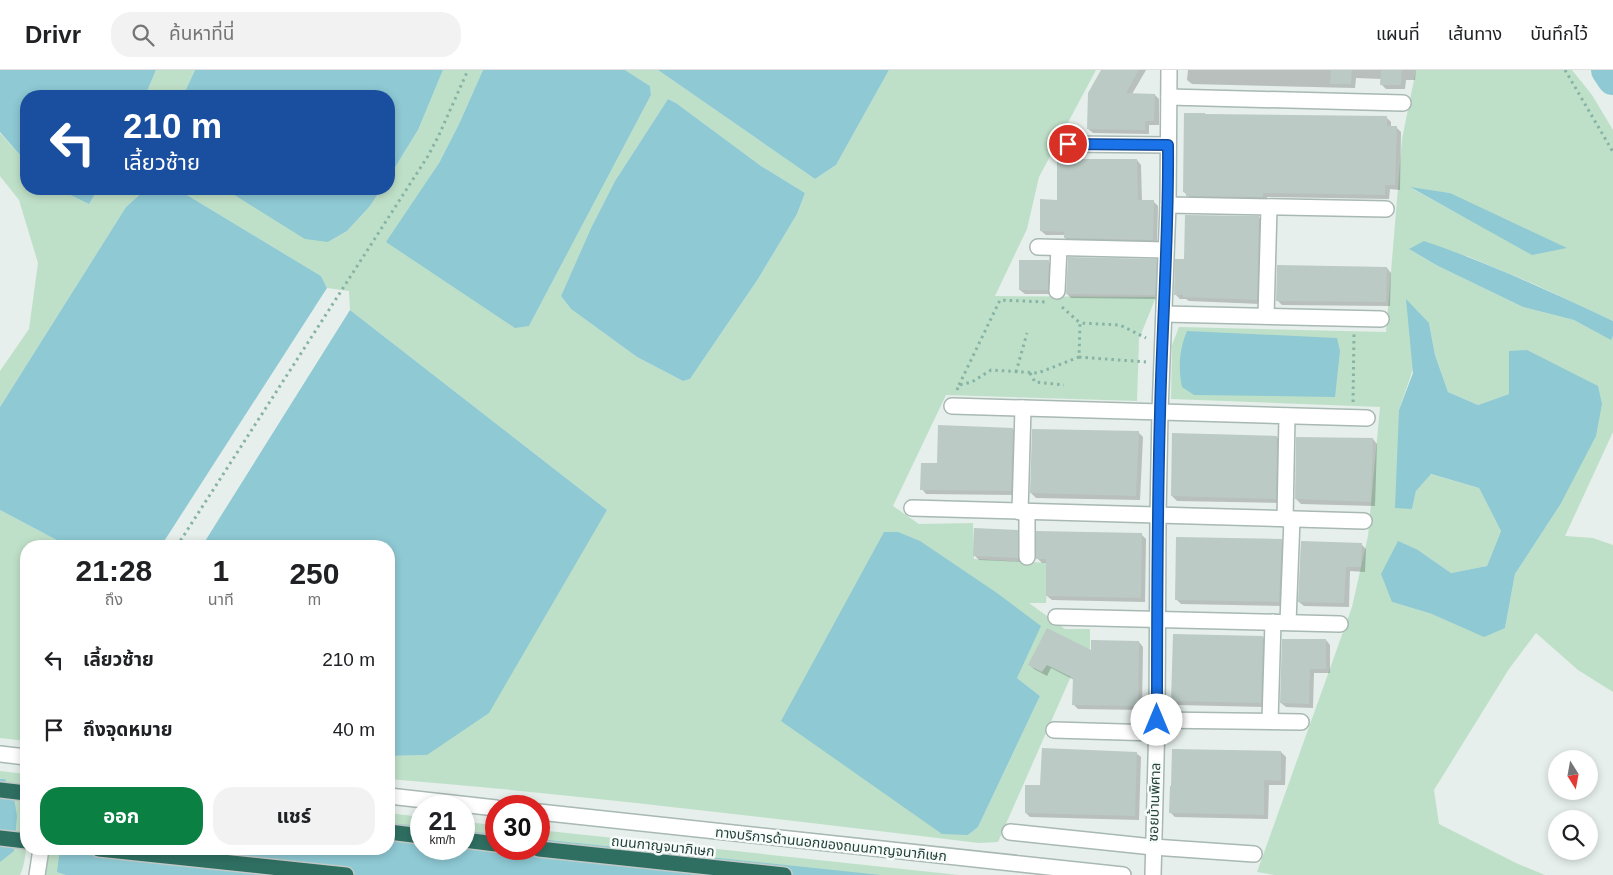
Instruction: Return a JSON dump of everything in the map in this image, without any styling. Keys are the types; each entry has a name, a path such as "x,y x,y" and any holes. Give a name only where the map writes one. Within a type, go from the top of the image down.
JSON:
{"highway":[{"path":"0,790 20,792"},
{"path":"395,833 410,835"},
{"path":"0,838 20,840"},
{"name":"ถนนกาญจนาภิเษก","path":"550,849 784,875"},
{"path":"156,855 346,875"}],"street":[{"name":"ซอยบ้านพิศาล","path":"1153,875 1160,412 1168,205 1169,70"},
{"path":"1169,96 1403,103"},
{"path":"1068,144 1168,145"},
{"path":"1168,205 1386,209"},
{"path":"1266,316 1270,206"},
{"path":"1038,247 1166,250"},
{"path":"1054,298 1059,248"},
{"path":"1164,314 1381,318"},
{"path":"952,406 1360,418"},
{"path":"1023,408 1024,512 1027,557"},
{"path":"1270,721 1281,622 1288,519 1287,416"},
{"path":"912,508 1364,521"},
{"path":"1056,617 1340,624"},
{"path":"1054,730 1270,721 1301,722"},
{"path":"0,754 20,756"},
{"path":"395,797 485,807"},
{"name":"ทางบริการด้านนอกของถนนกาญจนาภิเษก","path":"550,813 983,868 1123,875"},
{"path":"1010,832 1153,847 1254,854"},
{"path":"37,875 40,855"}],"path":[{"path":"181,540 428,156 468,70"},
{"path":"1565,70 1613,152"},
{"path":"952,406 959,385 1000,300 1054,298 1080,323 1120,325 1162,346"},
{"path":"1355,318 1360,418"},
{"path":"1079,357 1080,323"},
{"path":"1016,372 1027,333"},
{"path":"959,385 972,382 991,370 1038,373 1079,357 1162,364"},
{"path":"1030,372 1035,382 1064,385"}],"green space":[{"path":"156,70 195,70 186,90 148,90"},
{"path":"443,70 483,70 439,163 387,242 529,326 651,95 650,86 625,70 658,70 815,179 836,165 889,70 1096,70 1039,177 1027,229 995,296 1156,297 1139,339 1137,401 946,395 893,506 919,524 973,523 974,559 1048,563 1046,603 1029,603 1065,629 1090,629 1090,674 1072,674 998,842 979,843 611,800 395,779 395,756 427,755 607,510 350,310 349,291 327,288 321,276 187,195 237,195 328,242 347,231 370,206 377,195 395,195 395,167 418,130","holes":["668,99 761,166 805,193 797,214 758,279 690,379 683,381 637,357 571,309 561,296 591,228 615,181","1017,678 1040,696 978,827 968,835"]},
{"path":"1416,70 1572,70 1592,95 1613,130 1613,321 1536,285 1467,256 1409,249 1438,266 1523,307 1574,320 1611,339 1613,336 1613,432 1565,536 1593,538 1613,545 1613,692 1578,670 1536,633 1509,669 1434,790 1439,824 1516,863 1545,875 1275,875 1257,872 1352,607 1368,536 1380,407 1171,399 1172,345 1179,327 1386,332 1402,139","holes":["1411,188 1450,193 1466,218","1429,323 1435,355 1448,392 1478,405 1509,394 1510,351 1560,505 1515,574 1505,628 1432,614 1392,602 1418,550 1451,573 1487,566 1501,531 1479,488 1430,474 1416,491 1412,509 1399,410"]},
{"path":"0,133 20,155 20,195 70,195 89,204 94,195 139,195 126,207 0,407 0,371 29,329 38,263 19,200 0,176"},
{"path":"0,510 57,540 20,540 20,740 0,738"},
{"path":"0,771 20,773 20,855 26,855 20,875 0,875"},
{"path":"395,814 410,816 410,860 475,860 475,823 485,824 485,860 550,860 550,831 959,875 45,875 48,855 395,855"}],"water":[{"path":"0,70 156,70 148,90 20,90 20,155 0,132"},
{"path":"195,70 443,70 418,130 395,167 395,90 186,90"},
{"path":"483,70 625,70 650,86 651,95 529,326 515,328 386,242 439,163"},
{"path":"658,70 889,70 836,165 815,179"},
{"path":"668,99 761,166 805,193 797,214 758,279 690,379 683,381 637,357 571,309 561,296 591,228 615,181"},
{"path":"1410,187 1450,193 1567,248 1532,255"},
{"path":"70,195 94,195 89,204"},
{"path":"139,195 187,195 321,276 327,288 165,540 57,540 0,510 0,407 126,207"},
{"path":"235,195 377,195 370,206 347,231 328,242 305,239"},
{"path":"1424,241 1496,268 1613,321 1613,336 1611,340 1574,320 1523,307 1438,266 1409,249"},
{"path":"1406,299 1429,323 1435,355 1448,392 1478,405 1509,394 1509,351 1527,350 1598,386 1602,404 1596,436 1560,505 1515,574 1505,628 1484,637 1432,614 1392,602 1381,574 1398,541 1418,550 1451,573 1487,566 1501,531 1479,488 1431,474 1416,491 1412,509 1395,508 1399,410 1413,373"},
{"path":"350,310 607,510 489,713 427,755 395,756 395,540 206,540"},
{"path":"1187,331 1337,338 1340,351 1335,397 1194,395 1182,387 1180,373 1181,352"},
{"path":"884,532 898,532 920,541 997,593 1041,626 1017,678 1040,696 978,827 968,835 942,834 781,721"},
{"path":"0,779 5,779 14,799 17,816 14,851 0,862"},
{"path":"395,824 410,825 410,860 475,860 475,832 485,833 485,860 550,860 550,840 881,875 66,875 57,872 59,855 395,855"}],"building":[{"path":"1101,70 1139,70 1126,93 1155,94 1154,121 1145,121 1145,130 1087,129 1088,93"},
{"path":"1331,70 1352,70 1351,84 1330,84"},
{"path":"1381,70 1402,70 1401,85 1380,85"},
{"path":"1184,113 1387,116 1387,126 1397,126 1395,185 1385,185 1385,195 1263,193 1263,197 1186,196 1186,192 1183,192"},
{"path":"1057,159 1137,159 1138,200 1154,200 1153,240 1064,238 1064,232 1040,231 1040,199 1057,200"},
{"path":"1185,215 1259,216 1257,300 1174,295 1175,259 1184,259"},
{"path":"1068,257 1157,259 1155,295 1066,294"},
{"path":"1019,260 1049,260 1048,290 1019,290"},
{"path":"1277,265 1387,267 1386,302 1276,301"},
{"path":"938,425 1013,428 1011,491 920,490 921,463 937,463"},
{"path":"1032,429 1139,431 1136,496 1030,493"},
{"path":"1172,433 1277,436 1276,499 1171,496"},
{"path":"1296,437 1373,438 1371,502 1295,499"},
{"path":"974,528 1018,530 1018,558 973,556"},
{"path":"1036,531 1142,533 1141,598 1046,596 1046,559 1036,559"},
{"path":"1176,537 1282,539 1279,602 1175,600"},
{"path":"1301,541 1362,543 1361,567 1346,567 1344,603 1298,602"},
{"path":"1047,628 1091,650 1091,640 1139,641 1138,706 1072,705 1073,678 1047,665 1042,672 1028,665"},
{"path":"1173,634 1263,636 1261,703 1171,701"},
{"path":"1282,639 1326,639 1326,669 1310,669 1309,704 1280,703"},
{"path":"1042,748 1137,752 1135,816 1025,813 1025,785 1040,785"},
{"path":"1172,749 1281,751 1281,781 1264,780 1264,815 1169,813"}],"waterway":[{"path":"1607,70 1613,79"}],"route":[{"path":"1068,144 1168,145 1168,205 1158,516 1157,720"}]}
